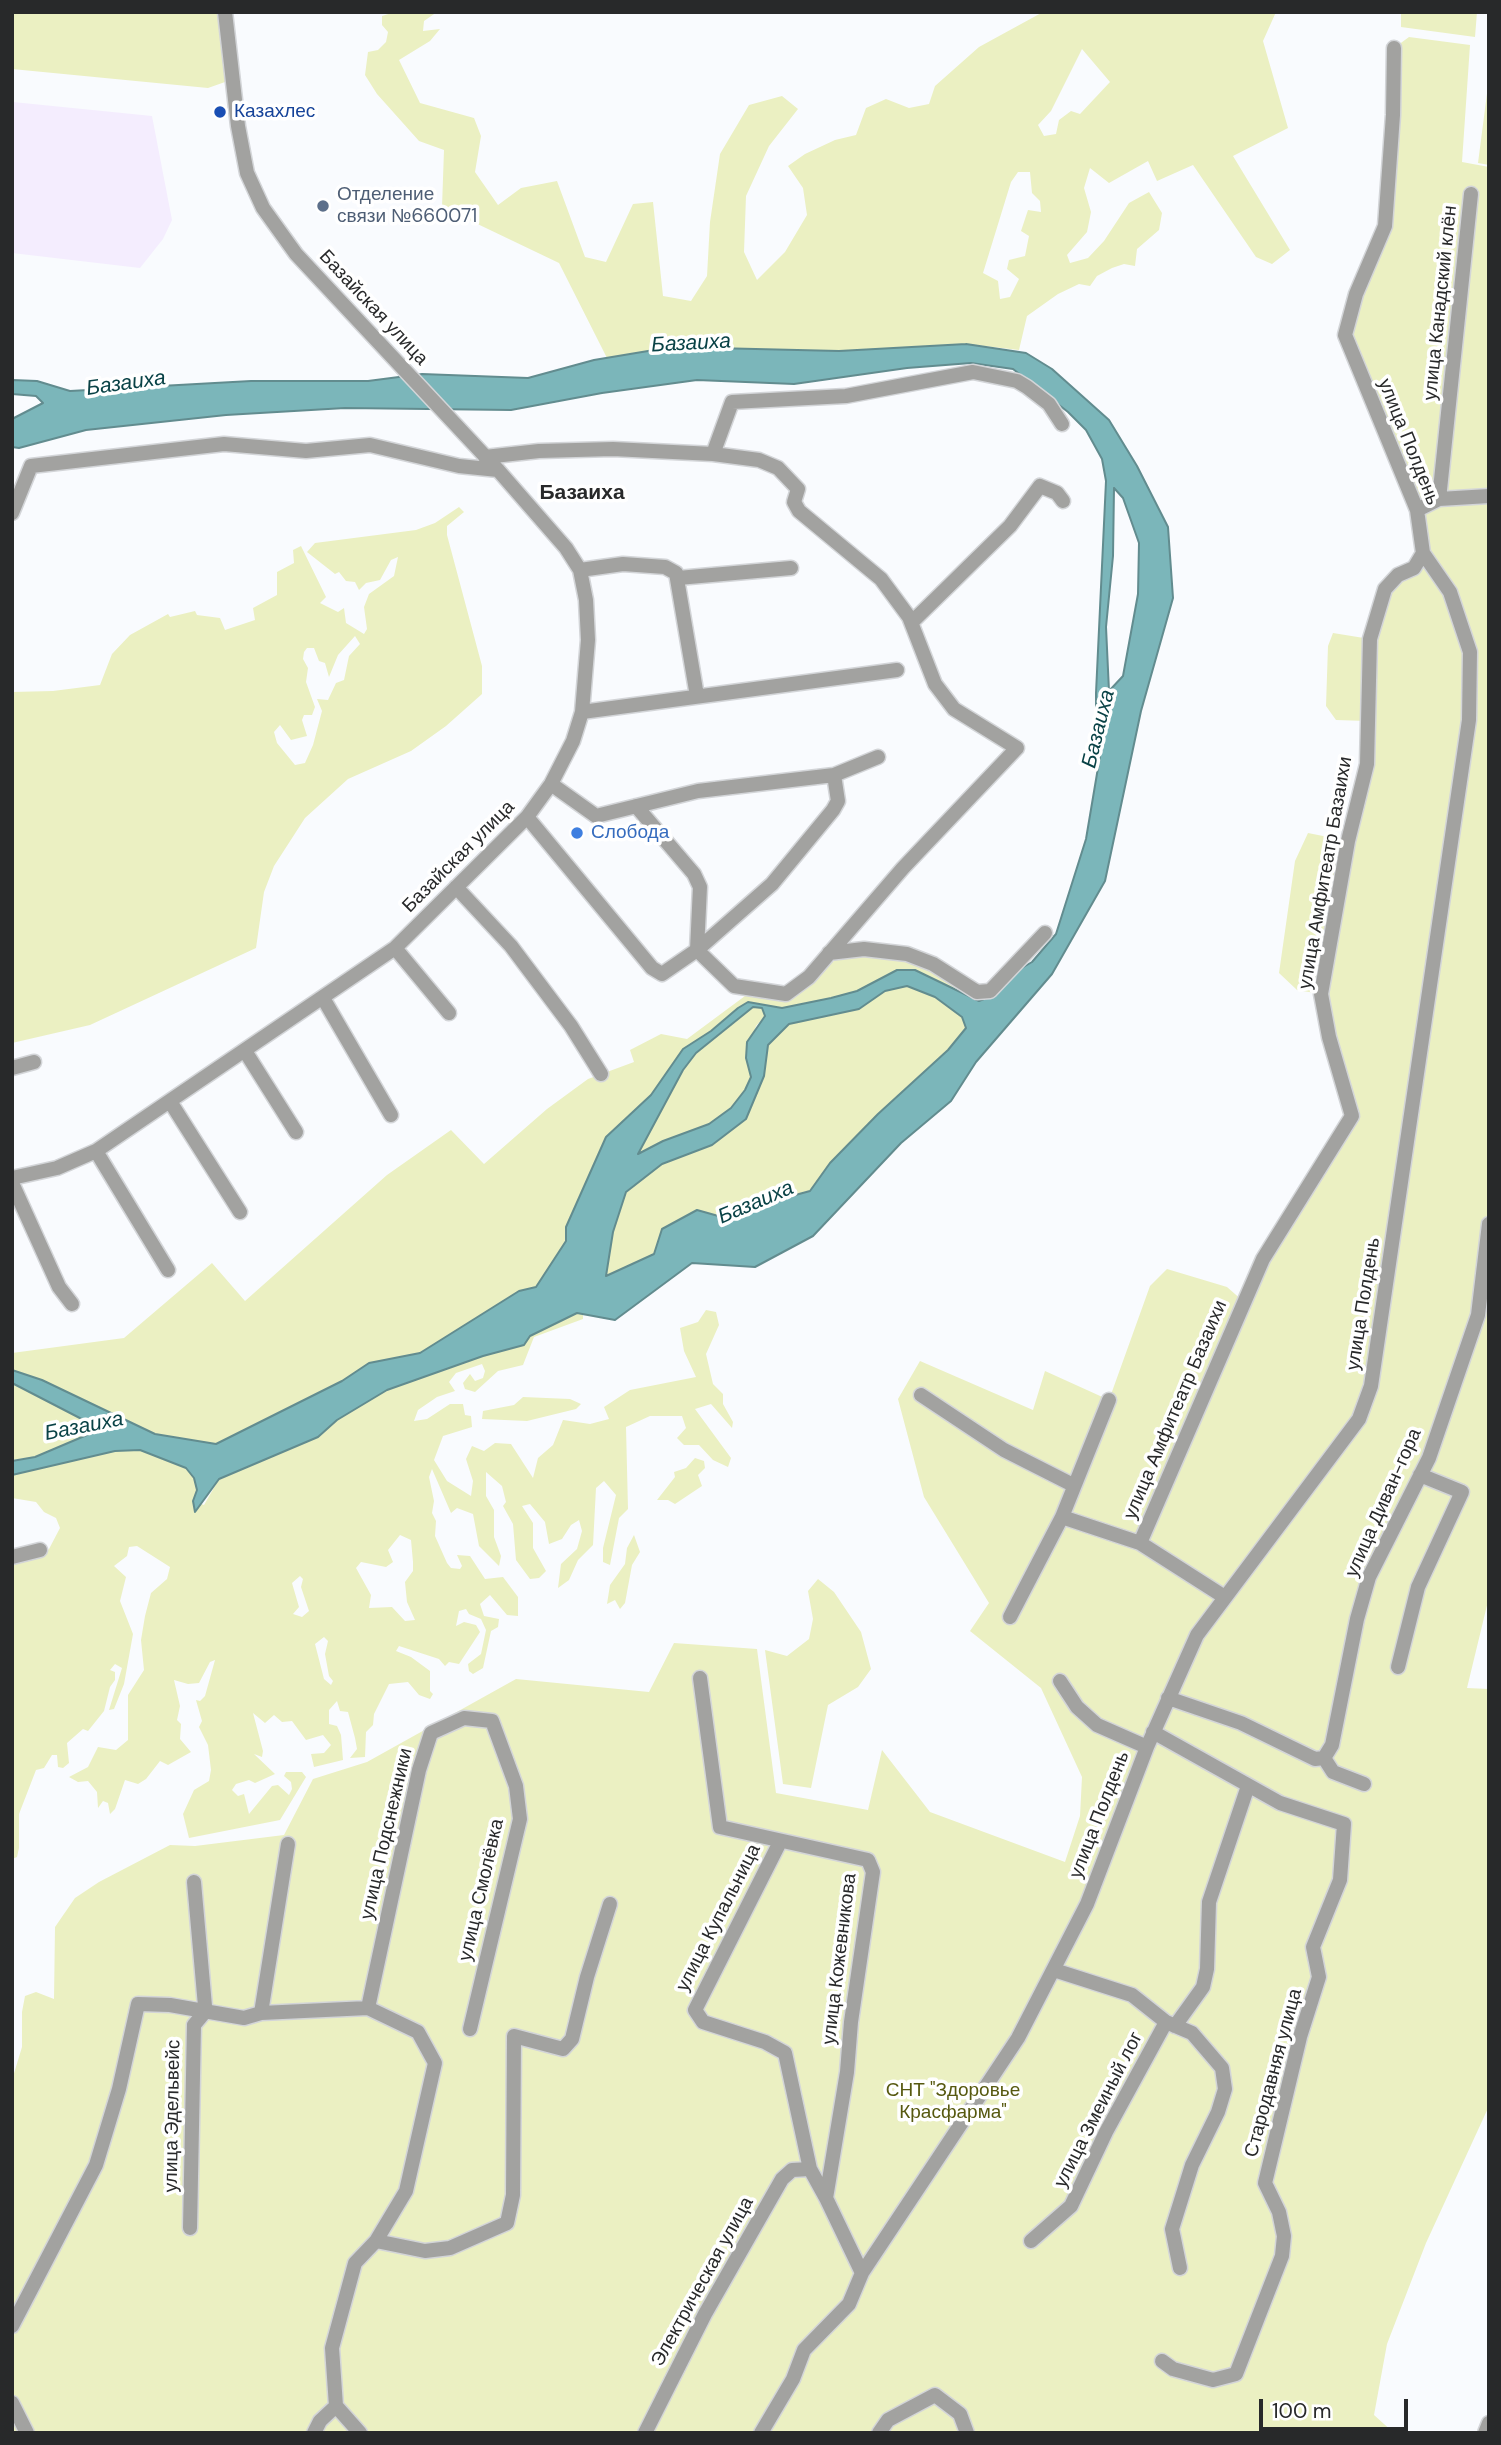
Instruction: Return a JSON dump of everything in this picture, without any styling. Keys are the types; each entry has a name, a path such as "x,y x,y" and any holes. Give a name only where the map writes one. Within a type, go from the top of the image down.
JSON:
{"street":[{"name":"Базайская улица","path":"12,1180 57,1168 96,1151 171,1103 395,947 527,817 551,784 573,741 582,712 589,640 586,600 580,570 566,548 498,470 296,254 263,208 247,173 238,126 225,12"},
{"name":"улица Полдень","path":"761,2433 793,2379 804,2350 849,2304 862,2273 1018,2038 1054,1970 1106,1857 1153,1732 1197,1635 1223,1596 1294,1508 1359,1419 1371,1386 1469,720 1470,652 1450,592 1423,553 1418,510 1345,335 1356,294 1385,226 1393,115 1394,48"},
{"name":"улица Канадский клён","path":"1439,499 1472,194"},
{"path":"713,454 732,402 846,396 973,372 1017,381 1049,404 1062,424"},
{"path":"12,513 31,466 225,444 306,451 370,445 459,466 498,470"},
{"path":"485,457 539,451 613,449 713,454 760,460 778,468 798,489 794,502 799,512 881,579 912,622 934,684 954,709 1017,748 903,868 810,977 786,994 734,986 697,950 700,887 694,874 636,806"},
{"path":"912,622 1010,526 1040,486 1057,494 1063,501"},
{"path":"1418,510 1439,499 1489,496"},
{"name":"улица Амфитеатр Базаихи","path":"1140,1544 1263,1259 1352,1116 1329,1037 1321,994 1348,841 1367,764 1370,639 1385,589 1398,575 1414,568 1423,553"},
{"path":"580,570 623,564 666,567 676,573 697,696"},
{"path":"678,578 791,568"},
{"path":"582,712 897,670"},
{"path":"551,784 596,816 698,791 834,775 878,757"},
{"path":"527,817 652,968 662,974 697,950 772,884 833,810 838,801 834,775"},
{"path":"456,887 511,946 571,1027 601,1074"},
{"path":"829,953 864,949 907,954 933,964 977,992 990,991 1045,933"},
{"path":"395,947 449,1013"},
{"path":"323,998 391,1115"},
{"path":"244,1051 296,1132"},
{"path":"12,1068 34,1062"},
{"path":"171,1103 240,1212"},
{"path":"96,1151 167,1270"},
{"path":"12,1180 59,1287 72,1304"},
{"name":"улица Диван-гора","path":"1324,1758 1332,1745 1357,1619 1369,1577 1420,1475 1478,1315 1489,1224"},
{"path":"921,1395 1004,1450 1073,1485"},
{"path":"1010,1617 1062,1517 1109,1400"},
{"path":"1398,1667 1418,1587 1462,1492 1420,1475"},
{"path":"1062,1517 1140,1544 1223,1596"},
{"path":"12,1557 40,1550"},
{"name":"улица Кожевникова","path":"700,1678 720,1827 868,1860 873,1872 850,2022 847,2073 826,2198"},
{"path":"1060,1681 1077,1707 1097,1725 1147,1747"},
{"path":"1168,1698 1241,1723 1315,1759 1324,1758 1333,1772 1364,1784"},
{"name":"улица Подснежники","path":"368,2008 419,1770 431,1732 464,1718 492,1721"},
{"name":"улица Смолёвка","path":"470,2029 520,1819 516,1786 492,1721"},
{"name":"Стародавняя улица","path":"1153,1732 1280,1803 1344,1824 1340,1880 1313,1947 1319,1977 1300,2037 1265,2183 1279,2213 1284,2236 1282,2256 1236,2374 1213,2380 1173,2369 1162,2361"},
{"name":"улица Змеиный лог","path":"1031,2241 1071,2206 1106,2132 1171,2024 1203,1987 1207,1969 1209,1902 1248,1786"},
{"name":"улица Купальница","path":"780,1842 695,2010 703,2022 765,2042 785,2053 810,2169 826,2198"},
{"path":"261,2013 288,1844"},
{"name":"улица Эдельвейс","path":"190,2228 194,2025 204,2013 194,1882"},
{"path":"376,2241 425,2251 450,2248 507,2223 513,2194 514,2036 563,2049 572,2039 587,1977 610,1904"},
{"path":"1054,1970 1132,1995 1171,2024 1192,2033 1222,2068 1225,2089 1218,2112 1192,2165 1172,2229 1180,2268"},
{"path":"12,2326 96,2165 119,2089 138,2004 170,2005 244,2018 261,2013 368,2008 418,2032 435,2063 406,2191 376,2241 355,2263 332,2348 336,2406 360,2433"},
{"name":"Электрическая улица","path":"645,2433 705,2314 782,2179 792,2170 810,2169"},
{"path":"826,2198 862,2273"},
{"path":"879,2433 888,2420 935,2395 960,2414 967,2433"},
{"path":"12,2403 27,2433"},
{"path":"314,2433 320,2421 336,2406"},
{"path":"1485,2433 1489,2423"}],"shaded area":[{"path":"13,102 152,116 172,220 163,239 140,268 12,253"}],"green space":[{"path":"12,12 218,12 225,82 208,88 12,69"},
{"path":"395,12 437,12 424,21 423,31 440,29 430,41 399,60 420,103 474,118 481,136 475,172 498,205 521,188 557,181 585,257 606,262 633,204 653,202 663,296 691,301 707,276 710,222 720,154 749,105 782,96 798,109 769,146 746,196 744,252 757,280 785,252 807,215 803,188 788,166 805,154 835,140 856,135 866,108 886,99 909,108 929,104 935,86 979,47 1043,12 1276,12 1263,41 1288,128 1233,156 1290,250 1272,264 1256,257 1193,165 1157,181 1148,161 1109,183 1090,168 1084,188 1091,212 1087,232 1067,255 1070,263 1088,258 1104,241 1129,203 1149,192 1162,213 1159,230 1137,249 1135,266 1124,264 1112,268 1097,276 1090,286 1079,284 1058,294 1027,316 1019,350 966,344 839,351 672,347 607,358 559,263 442,207 444,150 419,141 377,94 365,75 368,52 378,50 386,42 388,32 382,25 382,16","holes":["1082,49 1110,82 1080,114 1071,111 1059,120 1056,134 1044,136 1038,125 1051,111","1018,172 1030,172 1032,193 1040,201 1041,212 1028,210 1021,231 1029,236 1025,256 1009,260 1007,269 1019,279 1010,297 1000,299 998,281 983,273 1011,182"]},
{"path":"1401,12 1477,12 1475,37 1401,27"},
{"name":"СНТ \"Здоровье Красфарма\"","path":"1409,37 1470,45 1462,162 1489,167 1489,1597 1467,1688 1489,1689 1489,2106 1426,2243 1387,2344 1374,2415 1394,2433 12,2433 12,2080 22,2047 22,2012 25,1996 36,1992 54,1999 55,1927 75,1898 99,1882 170,1845 195,1846 284,1835 313,1779 367,1762 516,1679 649,1692 674,1643 757,1649 776,1793 868,1810 882,1750 930,1812 1065,1862 1080,1816 1082,1777 1041,1688 970,1631 989,1603 924,1497 898,1399 920,1361 1033,1410 1045,1371 1109,1400 1150,1286 1167,1269 1227,1287 1243,1301 1352,1116 1321,994 1297,990 1279,973 1295,861 1308,833 1348,841 1367,721 1336,720 1326,706 1328,646 1333,633 1370,639 1385,589 1423,552 1417,510 1345,335 1385,226 1394,48"},
{"path":"1489,78 1489,165 1478,163"},
{"path":"459,507 464,512 447,526 447,535 482,666 482,694 446,726 411,751 348,779 305,818 274,866 264,892 256,948 90,1025 12,1043 12,692 53,691 100,685 112,654 130,635 168,614 170,617 195,611 197,615 220,618 225,630 255,620 253,608 277,595 277,572 294,563 293,550 301,546 326,597 320,603 338,612 344,608 346,623 364,634 367,629 364,607 369,594 394,576 398,557 391,560 380,580 366,583 359,590 355,582 346,581 339,572 335,574 307,552 315,543 416,530 435,523","holes":["355,636 360,644 349,656 344,680 336,683 328,700 317,699 322,711 313,745 305,763 295,765 277,743 274,732 280,725 291,740 307,736 302,720 304,715 312,715 315,707 306,682 308,668 303,659 304,652 307,648 314,648 319,661 325,663 329,677 338,655"]},
{"path":"865,954 914,963 994,995 979,1001 915,970 897,970 857,991 831,998 782,1008 748,1002 738,1008 711,1031 683,1049 651,1095 606,1137 566,1227 566,1241 536,1287 519,1291 420,1353 369,1363 342,1381 216,1444 155,1434 42,1380 12,1370 12,1353 124,1338 212,1263 245,1301 387,1175 451,1130 484,1164 547,1109 588,1079 634,1062 630,1050 661,1034 687,1039 749,993 784,999 839,957"},
{"path":"907,986 935,997 962,1017 966,1028 948,1050 878,1114 830,1163 810,1191 766,1203 729,1219 662,1229 654,1254 606,1277 613,1232 626,1192 662,1164 712,1145 764,1076 768,1045 789,1024 859,1009 885,990"},
{"path":"753,1007 762,1007 765,1016 756,1026 746,1058 751,1077 731,1108 709,1124 663,1141 638,1154 683,1070 696,1053"},
{"path":"706,1310 716,1312 719,1325 706,1354 713,1384 723,1394 723,1404 733,1422 732,1428 711,1404 695,1409 731,1458 728,1467 713,1460 699,1445 684,1445 677,1438 686,1428 682,1416 650,1416 626,1427 628,1509 619,1518 610,1565 603,1562 603,1548 616,1495 604,1481 596,1488 593,1545 578,1560 569,1580 558,1588 561,1564 577,1549 582,1531 579,1520 571,1525 562,1539 549,1544 545,1522 530,1504 522,1506 533,1523 533,1548 546,1571 539,1578 530,1579 516,1560 513,1524 503,1506 506,1502 502,1486 486,1472 486,1496 494,1510 494,1537 501,1556 499,1566 479,1546 473,1514 457,1508 451,1513 432,1469 429,1477 434,1501 432,1513 436,1521 435,1536 447,1563 451,1568 460,1569 462,1566 457,1555 470,1556 485,1579 503,1577 518,1597 518,1616 507,1615 490,1595 480,1604 484,1616 499,1619 498,1627 491,1631 483,1668 473,1674 469,1671 468,1664 481,1654 486,1630 481,1619 469,1614 466,1609 459,1611 456,1626 464,1622 476,1625 480,1632 459,1664 449,1662 445,1666 439,1659 399,1646 396,1651 411,1657 430,1671 430,1691 433,1694 430,1699 419,1695 408,1682 389,1684 374,1714 373,1725 366,1732 365,1757 350,1758 357,1749 355,1738 348,1712 340,1711 337,1701 329,1710 329,1724 337,1726 341,1735 343,1760 314,1767 311,1754 324,1753 331,1745 323,1735 306,1740 292,1721 282,1722 274,1715 265,1723 253,1713 263,1751 262,1757 254,1754 275,1774 255,1783 249,1780 236,1784 232,1790 238,1796 244,1794 249,1814 272,1786 278,1785 289,1795 292,1789 291,1782 284,1776 286,1772 302,1772 306,1777 280,1820 189,1838 183,1814 194,1790 209,1781 211,1770 208,1745 199,1727 202,1721 196,1700 200,1701 205,1696 215,1660 210,1662 199,1683 188,1684 174,1680 180,1706 177,1720 181,1724 180,1739 191,1752 168,1765 160,1761 146,1779 138,1784 125,1780 115,1809 110,1814 108,1803 103,1801 98,1808 97,1792 88,1781 78,1782 69,1777 88,1767 98,1747 116,1750 128,1740 128,1695 144,1670 141,1640 145,1616 151,1593 167,1579 170,1567 137,1546 129,1547 127,1556 114,1566 126,1577 120,1601 133,1634 124,1684 114,1709 109,1710 122,1668 115,1664 110,1670 115,1672 115,1680 110,1687 104,1711 88,1731 83,1729 67,1743 69,1763 63,1768 58,1767 57,1755 52,1755 44,1768 36,1770 19,1814 19,1848 17,1857 12,1859 12,1564 32,1560 49,1549 60,1528 56,1518 44,1512 36,1502 12,1498 12,1475 115,1451 140,1450 186,1468 194,1478 197,1490 193,1501 204,1505 219,1479 318,1437 337,1420 387,1390 483,1356 524,1345 530,1336 543,1329 577,1313 583,1315 583,1319 534,1337 523,1365 498,1371 475,1392 465,1389 463,1383 470,1374 475,1381 483,1378 485,1371 482,1364 456,1373 449,1382 455,1391 437,1397 418,1410 414,1421 427,1419 450,1404 463,1404 465,1415 471,1416 472,1427 443,1436 434,1460 447,1481 471,1496 473,1481 466,1459 472,1446 484,1451 495,1443 511,1444 533,1478 538,1458 553,1445 563,1420 590,1424 609,1419 604,1407 630,1390 696,1377 684,1351 680,1328 698,1322","holes":["400,1535 411,1540 413,1571 405,1582 407,1602 415,1620 405,1621 392,1607 369,1608 371,1595 356,1568 361,1562 386,1567 393,1562 388,1550","300,1576 303,1579 301,1587 309,1611 302,1617 293,1614 299,1607 292,1583","324,1637 328,1641 325,1654 329,1676 333,1681 331,1685 324,1679 315,1644"]},
{"path":"12,1383 97,1424 102,1429 34,1457 12,1460"},
{"path":"523,1397 570,1399 581,1404 576,1409 527,1421 482,1419 483,1411 514,1405"},
{"path":"695,1458 704,1461 705,1468 698,1475 702,1486 675,1504 668,1500 657,1500 675,1477 674,1472 686,1468"},
{"path":"634,1535 640,1552 632,1565 625,1603 620,1609 615,1600 607,1604 610,1585 625,1564 627,1548"},
{"path":"818,1579 834,1592 861,1632 871,1669 858,1687 828,1705 811,1788 783,1784 765,1650 787,1656 809,1639 813,1619 808,1591"}],"water":[{"path":"966,344 1026,353 1052,369 1109,420 1137,466 1168,527 1173,598 1141,711 1105,881 1052,974 976,1062 951,1101 901,1143 813,1236 755,1267 692,1263 615,1320 577,1313 530,1336 524,1345 483,1356 387,1390 337,1420 318,1437 219,1479 195,1512 193,1501 197,1490 194,1478 186,1468 140,1450 115,1451 12,1475 12,1461 35,1457 101,1429 12,1383 12,1370 42,1380 155,1434 216,1444 342,1381 369,1363 420,1353 519,1291 536,1287 566,1241 566,1227 606,1137 651,1095 683,1049 748,1002 782,1008 831,998 857,991 897,970 915,970 979,1001 994,995 1020,969 1032,962 1056,934 1086,839 1102,744 1096,724 1096,693 1106,481 1102,459 1086,430 1068,412 1013,369 971,363 907,368 794,384 697,380 602,393 511,410 345,408 226,415 86,430 19,448 12,447 12,419 43,403 36,396 12,394 12,380 37,381 70,391 251,381 368,381 422,374 528,378 594,360 672,347 839,351","holes":["1114,488 1123,498 1139,543 1138,594 1123,676 1109,691 1106,627 1113,556","907,986 935,997 962,1017 966,1028 948,1050 878,1114 830,1163 810,1191 766,1203 729,1219 697,1210 662,1229 654,1254 606,1276 613,1232 626,1192 662,1164 712,1145 746,1119 764,1076 768,1045 789,1024 859,1009 885,991","753,1007 762,1008 765,1016 747,1042 746,1058 751,1077 731,1108 709,1124 663,1141 638,1154 683,1070 696,1053"]}],"place":[{"name":"Казахлес","path":"220,112"},
{"name":"Отделение связи №660071","path":"323,206"},
{"name":"Слобода","path":"577,833"}],"district":[{"name":"Базаиха","path":"582,493"}]}
